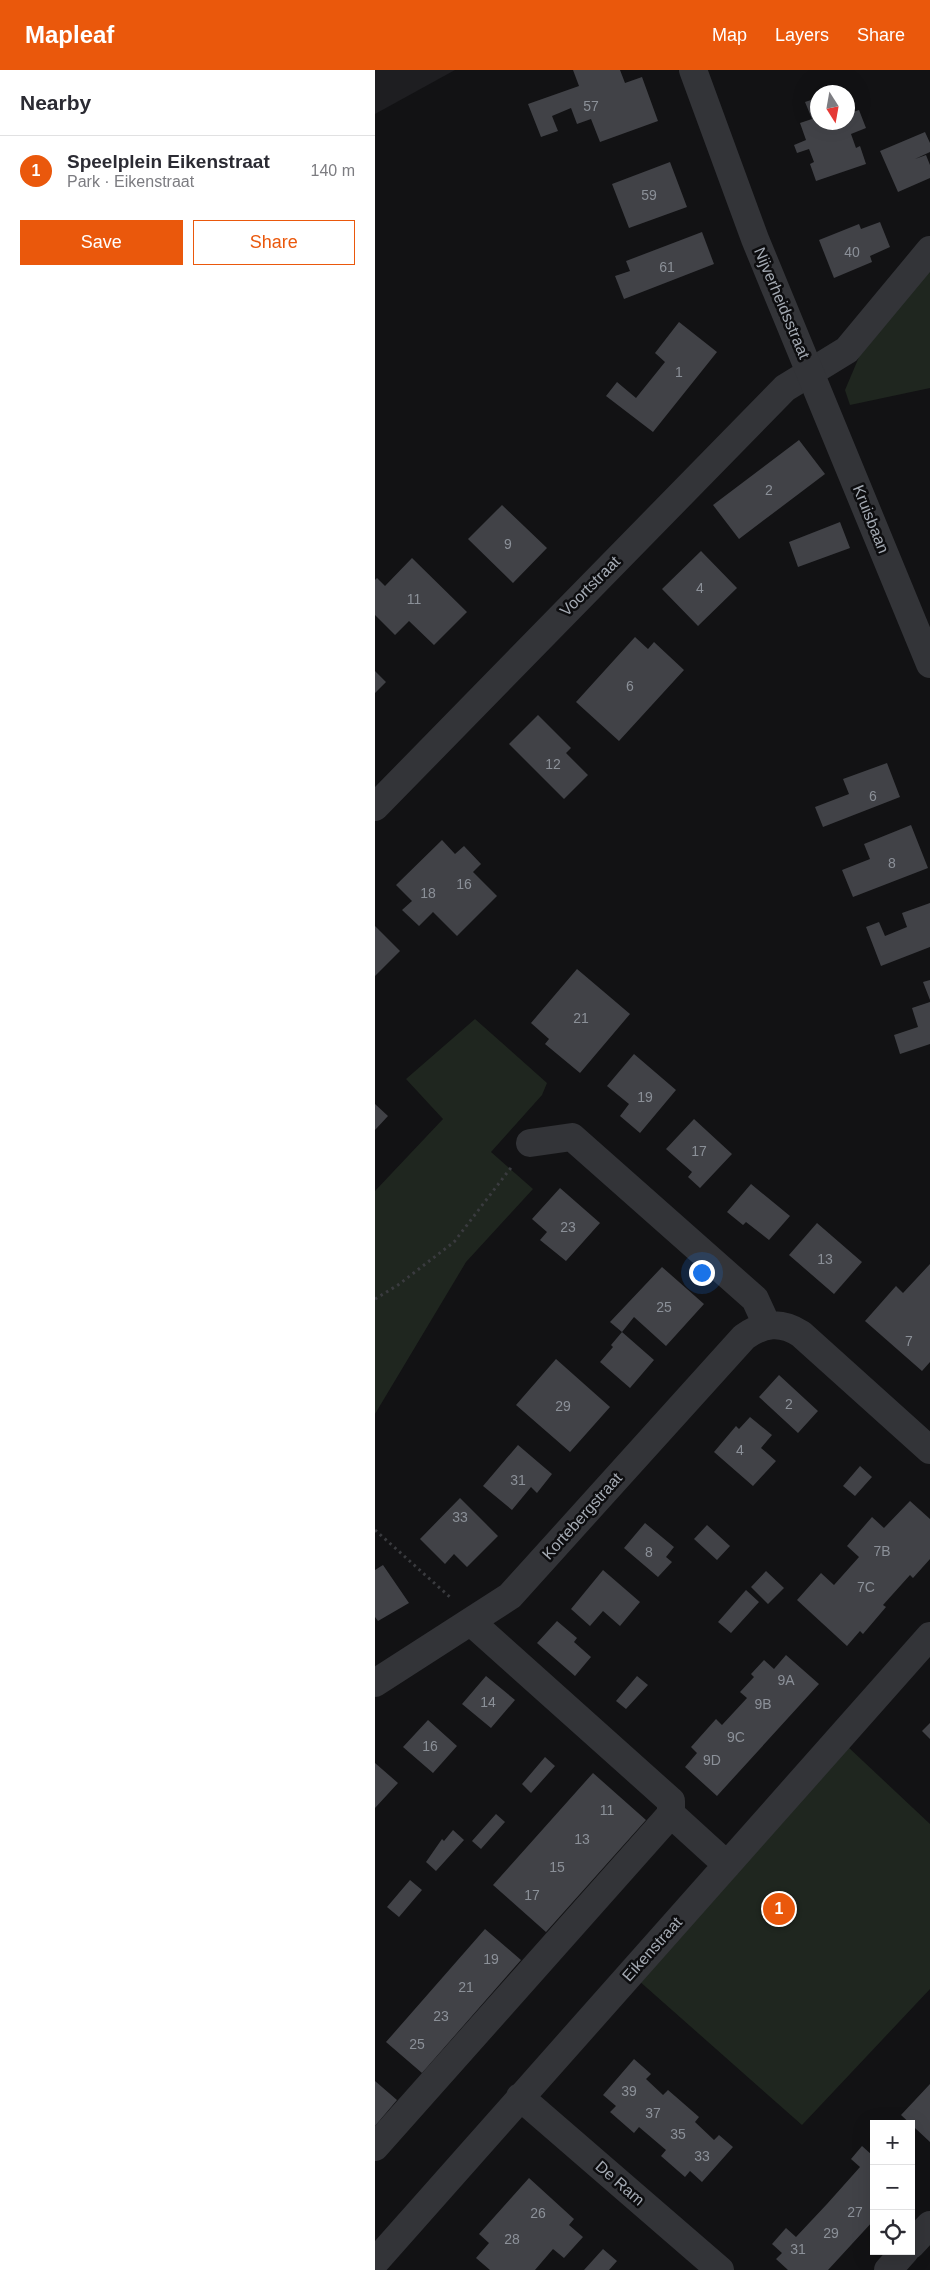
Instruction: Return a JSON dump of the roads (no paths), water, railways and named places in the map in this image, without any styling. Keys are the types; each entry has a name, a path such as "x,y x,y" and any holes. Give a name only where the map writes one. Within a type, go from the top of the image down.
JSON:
{"street":[{"name":"Nijverheidsstraat","path":"693,70 755,239 812,374 847,350 930,250"},
{"name":"Kruisbaan","path":"812,374 930,664"},
{"name":"Voortstraat","path":"375,807 785,388 812,374"},
{"path":"531,1143 573,1137 755,1299 767,1325 791,1328 801,1334 930,1450"},
{"name":"Kortebergstraat","path":"375,1683 510,1596 744,1338 755,1330 767,1325"},
{"path":"375,2147 671,1814 671,1801 471,1622"},
{"name":"Eikenstraat","path":"375,2262 930,1636"},
{"path":"671,1814 727,1864"},
{"name":"De Ram","path":"520,2097 720,2270"},
{"path":"915,2241 930,2225"},
{"path":"888,2270 901,2255"}],"place":[{"name":"Speelplein Eikenstraat","path":"779,1909"}]}
